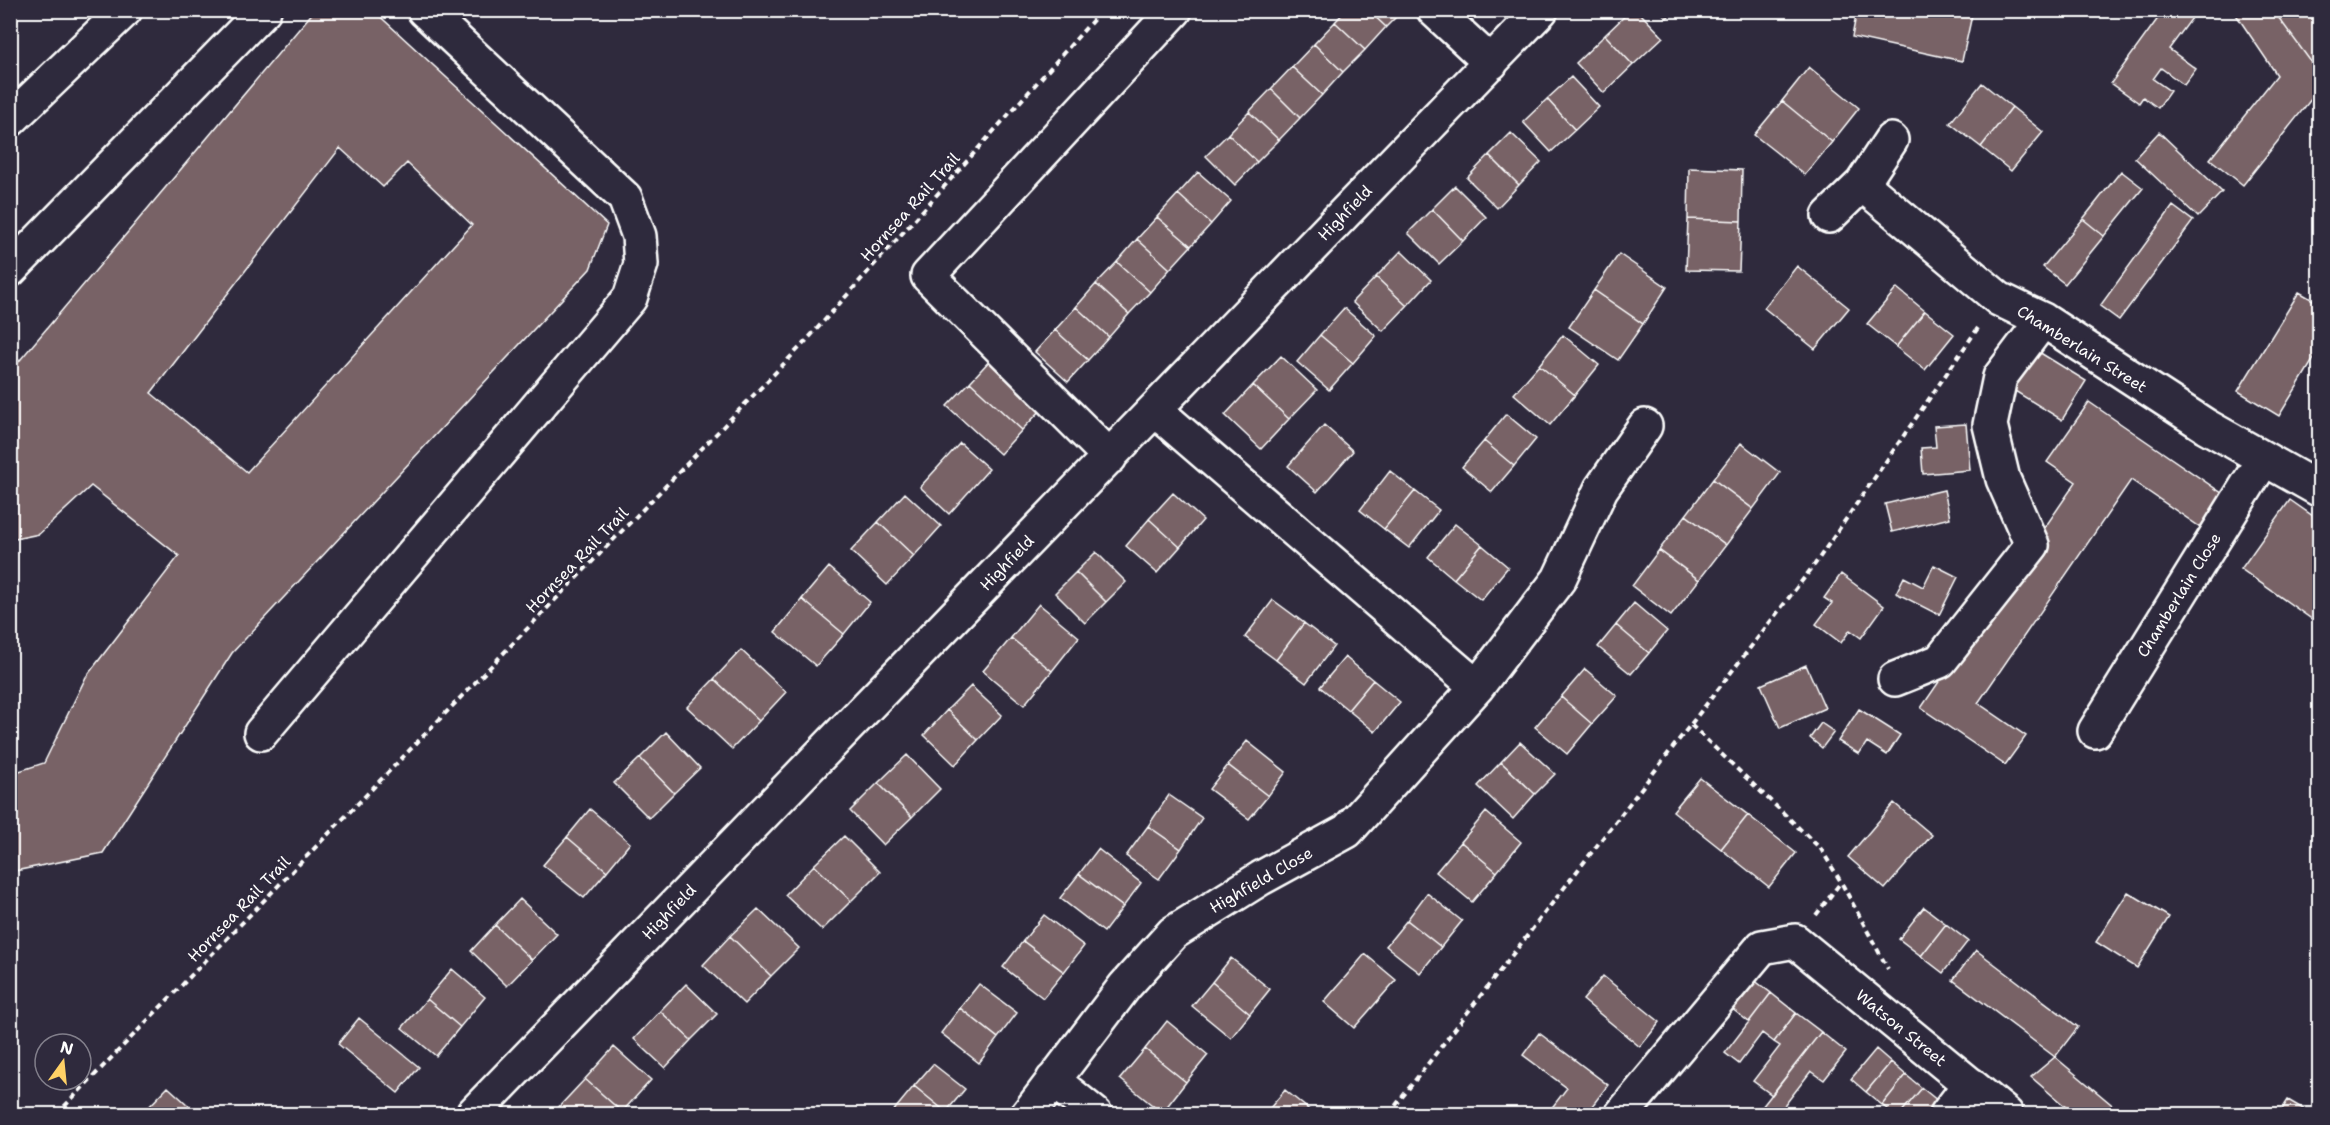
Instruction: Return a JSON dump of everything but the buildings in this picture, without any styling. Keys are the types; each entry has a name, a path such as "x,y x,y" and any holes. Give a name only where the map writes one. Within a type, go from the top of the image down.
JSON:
{"street":[{"path":"10,120 125,10"},
{"path":"10,270 264,10"},
{"path":"261,733 630,298 641,264 639,236 625,198 424,10"},
{"path":"1110,457 928,276 1175,10"},
{"path":"1434,10 1491,63"},
{"name":"Highfield","path":"473,1114 1541,10"},
{"path":"1829,216 1862,184 1891,140"},
{"name":"Chamberlain Street","path":"1862,184 1999,299 2043,320 2206,426 2319,490"},
{"path":"1895,680 1940,662 2032,545 2003,479 1990,425 2000,377 2043,320"},
{"path":"1155,410 1477,687"},
{"name":"Highfield Close","path":"1028,1114 1125,986 1173,933 1261,878 1347,831 1477,687 1559,579 1601,489 1645,426"},
{"name":"Chamberlain Close","path":"2095,730 2263,460"},
{"name":"Watson Street","path":"1622,1114 1762,947 1795,941 2006,1114"},
{"path":"1053,1080 1095,1114"},
{"path":"1947,1114 1970,1084"}],"path":[{"path":"10,20 21,10"},
{"name":"Hornsea Rail Trail","path":"57,1114 807,341 1102,10"},
{"path":"1389,1114 1815,564 1999,299"},
{"path":"1691,725 1821,849 1889,972"}]}
